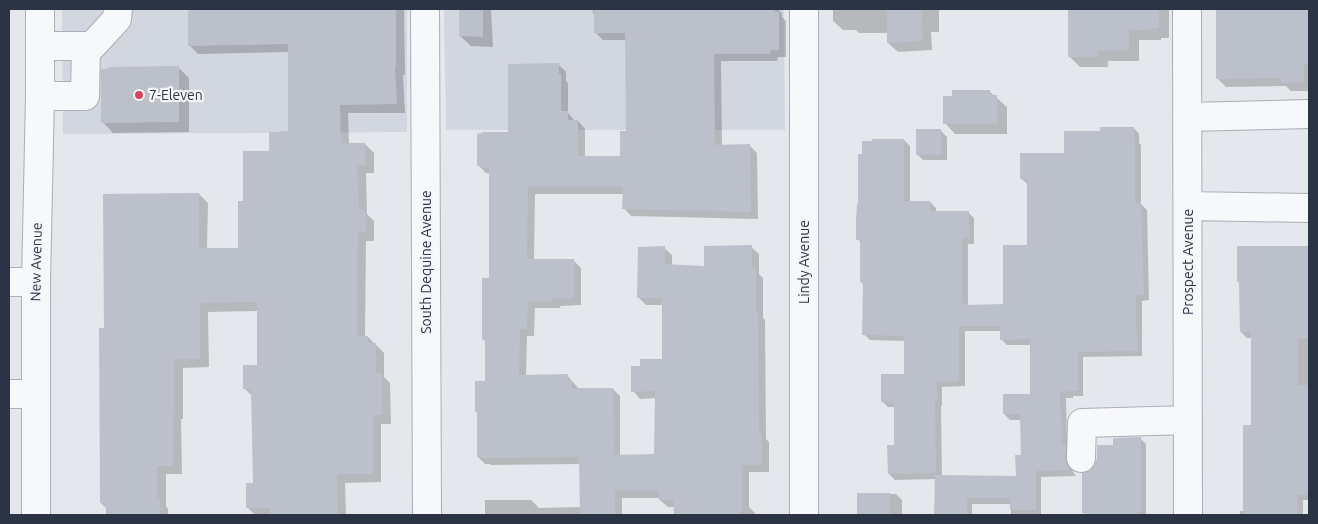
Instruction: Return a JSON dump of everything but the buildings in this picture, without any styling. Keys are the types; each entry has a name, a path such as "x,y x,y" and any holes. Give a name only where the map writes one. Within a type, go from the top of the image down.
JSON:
{"street":[{"name":"New Avenue","path":"36,515 22,394 36,282 40,9"},
{"path":"40,46 92,46 116,19 118,9"},
{"name":"South Dequine Avenue","path":"425,9 427,515"},
{"name":"Lindy Avenue","path":"804,9 804,515"},
{"name":"Prospect Avenue","path":"1187,9 1188,515"},
{"path":"40,96 85,96 86,46"},
{"path":"1187,117 1309,114"},
{"path":"1188,206 1309,208"},
{"path":"9,282 36,282"},
{"path":"1081,458 1082,423 1188,420"}],"shaded area":[{"path":"62,9 407,9 407,132 63,134"},
{"path":"444,9 784,9 785,130 446,130"}],"place":[{"name":"7-Eleven","path":"139,95"}]}
